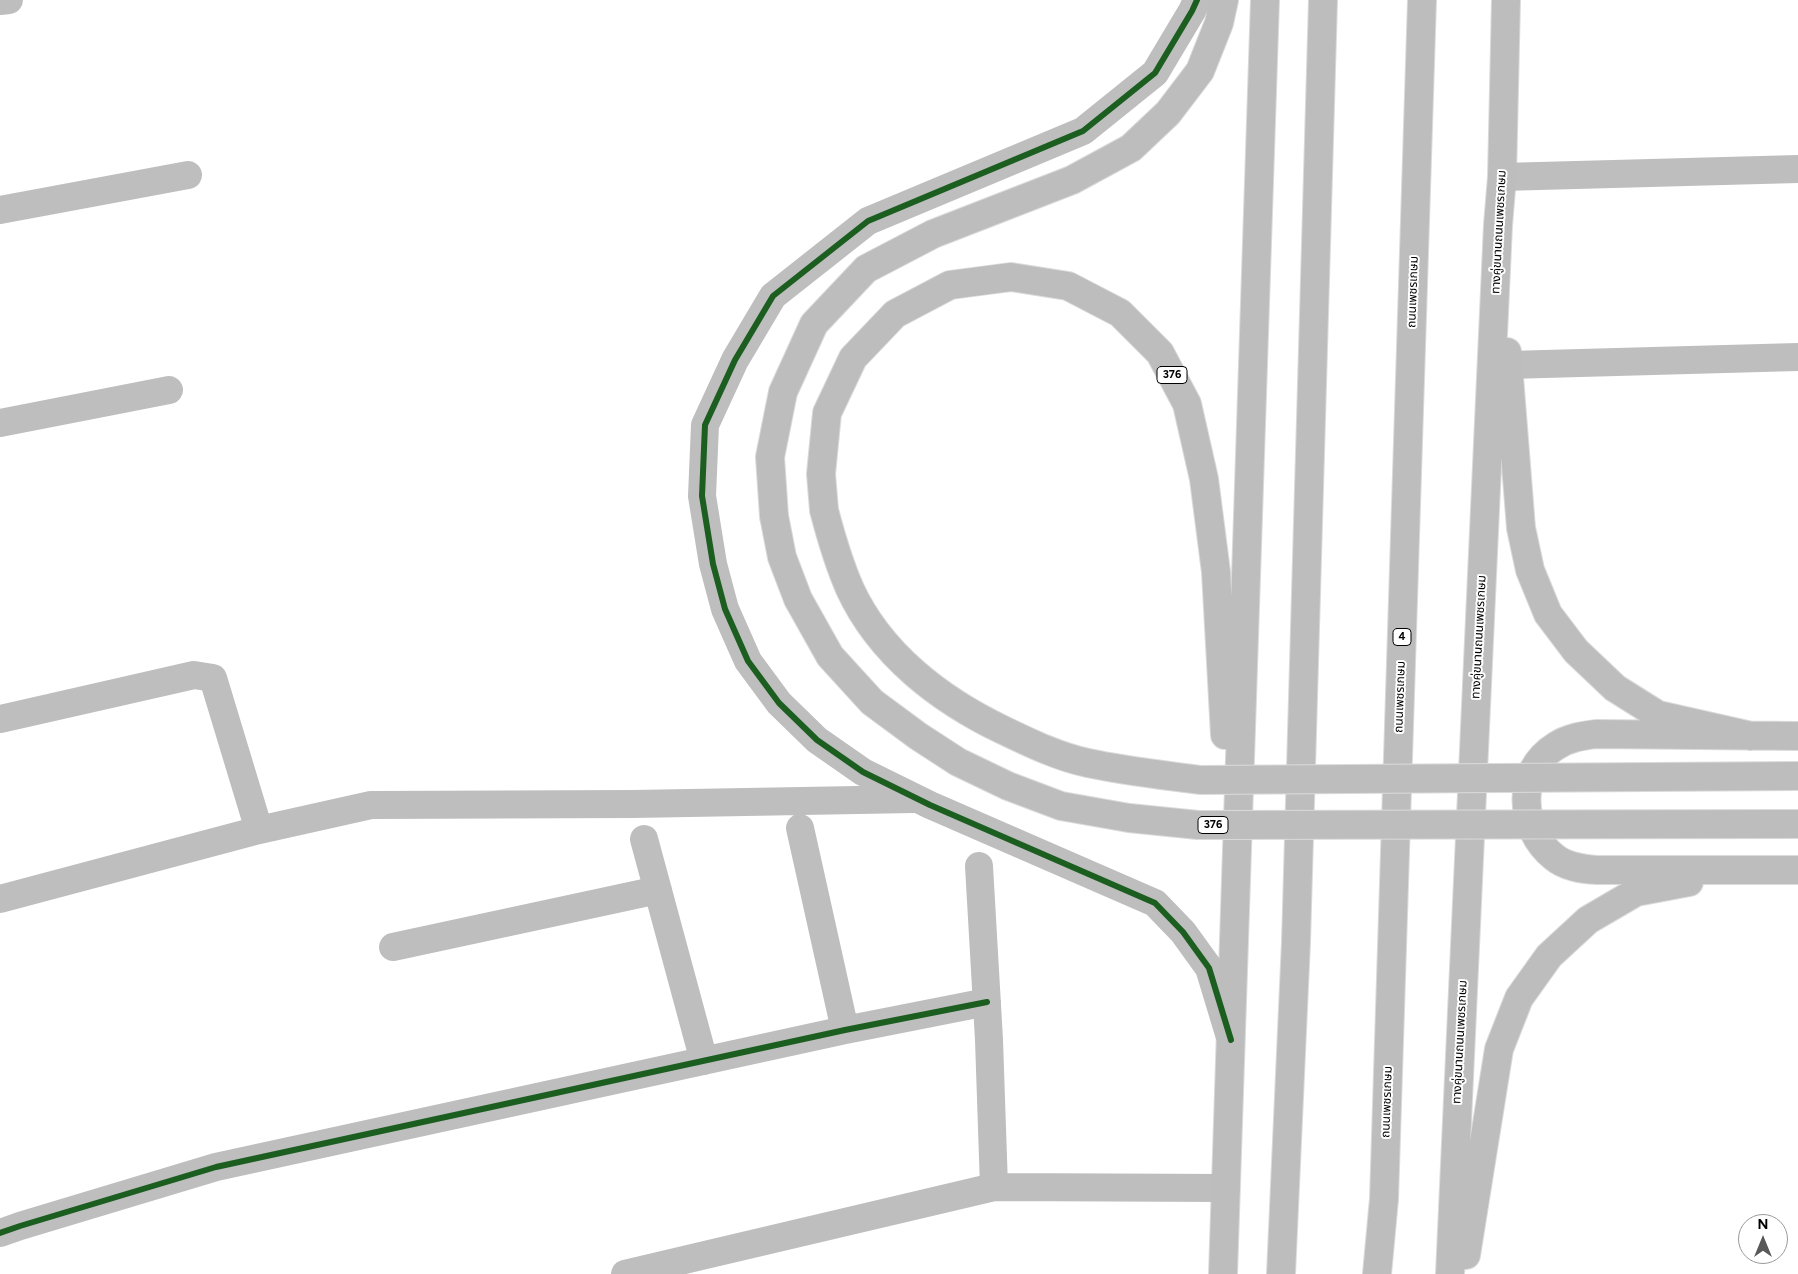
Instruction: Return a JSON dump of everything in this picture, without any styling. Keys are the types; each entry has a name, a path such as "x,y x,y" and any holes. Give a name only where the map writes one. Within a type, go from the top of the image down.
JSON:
{"main road":[{"name":"376","path":"1224,0 1219,24 1200,71 1168,114 1131,148 1072,180 933,234 866,269 814,324 783,392 770,457 774,516 782,557 798,599 830,656 872,702 918,736 958,762 1008,786 1061,806 1129,818 1198,825 1798,824"},
{"path":"1223,1274 1265,0"},
{"path":"1281,1274 1296,942 1323,0"},
{"name":"ถนนเพชรเกษม","path":"1377,1274 1384,1199 1422,0"},
{"name":"ทางคู่ขนานถนนเพชรเกษม","path":"1450,1274 1498,225 1502,177 1506,0"},
{"path":"1498,225 1521,528 1530,570 1548,614 1576,651 1615,688 1658,715 1751,736"},
{"name":"376","path":"1235,908 1216,572 1204,480 1187,404 1160,353 1120,313 1068,286 1011,277 950,285 896,314 853,358 827,414 821,474 824,510 832,541 851,590 871,625 896,656 938,692 981,720 1029,743 1086,763 1200,780 1798,776"},
{"path":"1798,736 1596,734 1574,737 1555,746 1539,762 1529,781 1525,802 1529,824 1539,843 1555,859 1575,868 1597,870 1798,870"},
{"path":"1462,1274 1498,1049 1519,998 1549,956 1588,920 1636,892 1754,870"}],"street":[{"path":"0,2 10,0"},
{"path":"1196,0 1192,11 1155,73 1083,131 868,221 773,296 735,360 706,426 702,496 714,564 725,609 748,661 779,703 817,740 863,772 918,799 1155,903 1183,932 1209,968 1231,1040"},
{"path":"1502,177 1798,169"},
{"path":"0,210 188,174"},
{"path":"1508,365 1798,357"},
{"path":"0,423 169,390"},
{"path":"0,719 194,675 213,678 259,830"},
{"path":"0,899 259,830 371,805 633,804 918,799"},
{"path":"800,828 845,1030"},
{"path":"644,839 704,1061"},
{"path":"979,866 987,1002 994,1187"},
{"path":"393,947 658,890"},
{"path":"0,1233 216,1167 845,1030 987,1002"},
{"path":"625,1274 994,1187 1226,1188"}],"cycle path":[{"path":"1197,0 1155,73 1083,131 868,221 773,296 735,360 705,425 702,496 713,564 725,609 748,661 779,703 817,740 863,772 930,805 1155,903 1183,932 1209,968 1231,1040"},
{"path":"0,1233 216,1167 845,1030 987,1002"}]}
